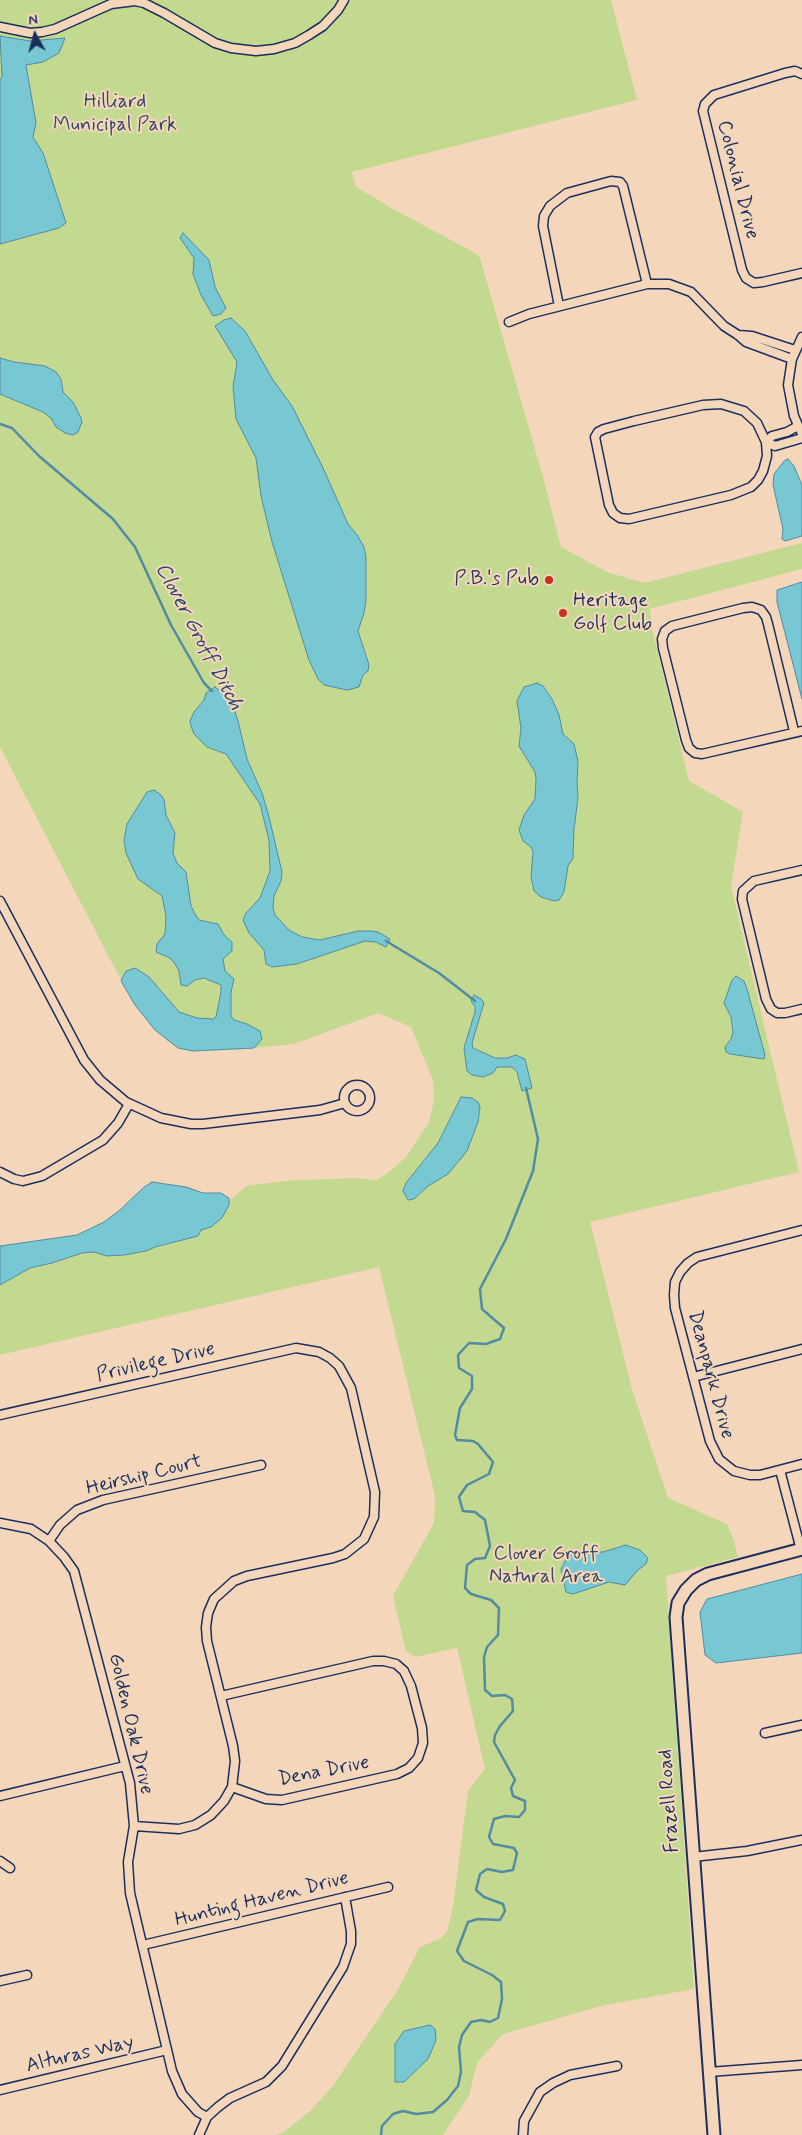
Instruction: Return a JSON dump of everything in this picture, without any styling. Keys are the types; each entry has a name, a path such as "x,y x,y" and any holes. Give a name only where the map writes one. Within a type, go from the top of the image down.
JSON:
{"street":[{"path":"0,27 30,33 42,32 55,29 111,4 135,1 144,3 164,13 215,43 256,51 274,49 294,43 309,35 323,26 338,10 344,0"},
{"name":"Colonial Drive","path":"802,74 795,71 785,73 714,95 704,104 704,111 742,270 746,278 754,283 802,274"},
{"path":"559,306 543,226 544,216 550,206 567,193 611,181 618,181 623,186 647,284"},
{"path":"509,322 559,306 647,284 668,284 691,292 724,326 746,342 792,359"},
{"path":"738,335 752,336 795,350"},
{"path":"802,337 792,359 788,384 792,408 802,434"},
{"path":"798,426 772,436 766,442 767,456 763,471 751,487 731,495 629,519 620,518 613,513 609,505 595,437 598,432 703,404 721,404 744,411 757,423 766,442 775,446 802,438"},
{"path":"752,607 761,610 766,617 798,731 702,754 695,753 689,748 686,740 663,648 662,639 665,631 672,626 743,608 752,607"},
{"path":"802,870 754,881 743,891 742,899 766,999 771,1008 777,1012 785,1013 802,1009"},
{"path":"0,901 84,1060 100,1080 129,1104 161,1118 191,1124 320,1110 344,1104"},
{"path":"0,1172 14,1180 23,1181 42,1176 103,1140 118,1123 129,1104"},
{"name":"Deanpark Drive","path":"780,1470 760,1475 741,1473 725,1465 713,1451 675,1308 675,1282 680,1272 688,1263 708,1252 802,1230"},
{"name":"Privilege Drive","path":"0,1416 296,1348 319,1352 339,1366 351,1388 374,1492 374,1517 364,1539 345,1554 247,1576 234,1581 214,1599 208,1613 206,1641 221,1696"},
{"path":"693,1377 802,1349"},
{"path":"801,1550 780,1470 802,1464"},
{"name":"Heirship Court","path":"49,1541 60,1525 77,1510 103,1500 261,1465"},
{"name":"Golden Oak Drive","path":"0,1523 31,1529 49,1541 74,1571 125,1766 133,1804 134,1826 128,1862 128,1880 172,2071 182,2094 198,2112 207,2117"},
{"name":"Frazell Road","path":"714,2135 676,1617 678,1602 691,1585 708,1574 801,1550"},
{"name":"Dena Drive","path":"221,1696 373,1661 396,1664 404,1671 411,1686 422,1728 423,1743 418,1758 409,1768 397,1774 282,1800 266,1799 232,1787"},
{"path":"134,1826 179,1829 195,1825 211,1815 224,1801 232,1787 235,1761 221,1696"},
{"path":"765,1733 802,1725"},
{"path":"0,1796 125,1766"},
{"path":"693,1857 746,1851 802,1840"},
{"path":"0,1861 10,1868"},
{"name":"Hunting Haven Drive","path":"143,1945 388,1887"},
{"path":"199,2135 207,2117 230,2098 266,2082 282,2066 343,1967 351,1944 351,1931 345,1897"},
{"path":"0,1981 27,1975"},
{"name":"Alturas Way","path":"0,2090 168,2050"},
{"path":"709,2072 802,2065"},
{"path":"523,2135 524,2121 540,2092 553,2082 570,2075 617,2066"}],"green space":[{"name":"Heritage Golf Club","path":"0,0 611,0 637,100 352,172 356,187 475,253 480,258 543,477 561,547 607,572 644,583 802,543 802,569 650,609 652,629 689,781 743,812 731,886 799,1172 590,1222 632,1389 668,1498 727,1524 738,1557 666,1576 694,1989 605,2005 503,2034 477,2063 469,2096 443,2135 276,2135 284,2132 310,2111 332,2087 397,1991 420,1947 440,1939 447,1931 453,1907 468,1791 485,1769 457,1648 416,1657 406,1651 393,1596 434,1523 435,1496 379,1267 0,1355 0,1246 77,1235 104,1222 152,1182 186,1187 203,1193 221,1193 230,1200 247,1186 283,1181 353,1178 376,1180 388,1173 406,1157 429,1122 434,1100 433,1080 411,1027 378,1013 294,1044 233,1050 193,1051 181,1049 166,1040 135,1005 126,990 0,747"}],"water":[{"path":"0,36 30,41 65,38 59,53 43,62 26,65 36,123 33,137 43,153 66,223 59,228 0,244 0,79 2,77"},
{"path":"183,233 209,260 215,287 226,308 221,314 213,316 201,295 193,274 194,258 180,238"},
{"path":"231,318 245,331 273,380 292,406 348,524 364,547 366,558 366,600 358,631 369,665 368,671 363,675 359,687 347,690 324,685 318,679 309,660 272,542 261,496 256,458 236,419 233,387 237,362 215,326"},
{"path":"0,358 45,366 56,372 61,379 63,392 73,402 81,418 82,422 78,432 73,435 65,433 56,427 51,418 43,412 0,394"},
{"path":"788,459 794,466 802,485 802,536 785,541 782,539 783,529 773,485 774,474 784,461"},
{"path":"802,582 802,699 777,602 777,590"},
{"path":"537,683 543,686 552,699 559,715 563,734 574,744 578,761 578,798 573,858 568,866 564,892 559,900 554,901 541,897 534,891 531,877 533,852 531,847 523,841 519,830 524,815 535,799 536,779 535,772 519,746 521,728 517,701 524,687"},
{"path":"215,687 224,694 233,706 247,759 262,793 268,813 282,872 281,881 274,896 273,908 275,915 289,930 302,937 320,940 358,931 371,931 378,932 390,939 386,947 376,942 365,941 297,964 272,967 266,964 264,950 249,933 243,920 246,913 260,898 270,871 269,840 260,804 226,754 207,747 194,734 190,721 194,712 204,700 206,693"},
{"path":"154,790 164,800 166,815 175,833 173,853 177,863 186,872 191,906 195,914 199,920 218,924 224,935 232,942 232,951 223,959 225,971 234,979 231,992 231,1016 234,1020 260,1031 262,1039 254,1048 193,1051 178,1048 155,1030 135,1005 121,981 126,971 135,968 149,977 179,1012 197,1018 213,1019 216,1017 221,985 204,978 195,980 187,986 181,985 179,971 175,964 170,958 156,952 157,944 165,934 166,916 162,896 138,879 126,853 124,840 127,824 147,792"},
{"path":"736,976 744,981 747,989 765,1055 764,1059 726,1052 725,1047 731,1039 733,1032 731,1017 724,1003 732,980"},
{"path":"474,995 484,1003 472,1043 473,1048 495,1058 507,1058 516,1055 525,1059 532,1088 522,1091 517,1072 512,1067 497,1067 493,1073 483,1077 472,1075 467,1071 464,1048 475,1012 475,1007 471,1001"},
{"path":"461,1097 472,1098 478,1102 480,1107 478,1122 467,1151 448,1174 428,1186 414,1199 408,1200 403,1191 406,1183 438,1143"},
{"path":"152,1182 186,1187 203,1193 221,1193 229,1198 229,1205 222,1218 211,1227 201,1230 198,1236 146,1251 124,1255 107,1256 94,1252 82,1253 30,1268 0,1285 0,1246 77,1235 104,1222"},
{"path":"626,1545 640,1550 648,1558 646,1564 625,1585 609,1582 573,1594 566,1592 561,1569 567,1557 574,1553 603,1552"},
{"path":"802,1574 802,1653 716,1663 705,1655 700,1612 707,1599"},
{"path":"430,2025 435,2029 436,2040 428,2059 404,2082 395,2082 395,2044 404,2031"}],"waterway":[{"name":"Clover Groff Ditch","path":"0,424 12,428 39,456 113,519 135,547 171,625 204,683 212,691"},
{"name":"Clover Groff Ditch","path":"386,941 439,973 475,1001"},
{"path":"381,2135 382,2126 393,2114 403,2111 416,2114 433,2112 447,2100 458,2086 461,2072 459,2047 462,2035 471,2022 481,2020 490,2022 498,2018 502,1999 501,1982 492,1975 464,1961 457,1951 468,1922 478,1919 500,1920 505,1911 503,1904 484,1897 476,1890 480,1874 487,1869 502,1872 513,1870 517,1853 514,1848 493,1844 489,1837 494,1819 505,1816 519,1817 525,1810 525,1801 513,1796 511,1788 515,1780 494,1742 495,1735 500,1726 513,1711 512,1699 505,1695 492,1696 485,1690 484,1657 487,1647 498,1635 499,1608 491,1600 471,1594 465,1588 467,1565 475,1559 485,1558 490,1546 485,1520 475,1512 463,1511 459,1497 467,1485 489,1474 493,1462 478,1444 473,1441 457,1440 455,1435 460,1408 472,1389 472,1376 459,1368 458,1355 469,1343 486,1344 500,1339 504,1328 482,1309 480,1289 506,1239 533,1171 538,1139 526,1088"}],"place":[{"name":"P.B.'s Pub","path":"549,580"},
{"name":"Heritage Golf Club","path":"563,613"}],"park label":[{"name":"Hilliard Municipal Park","path":"115,114"},
{"name":"Clover Groff Natural Area","path":"546,1566"}]}
